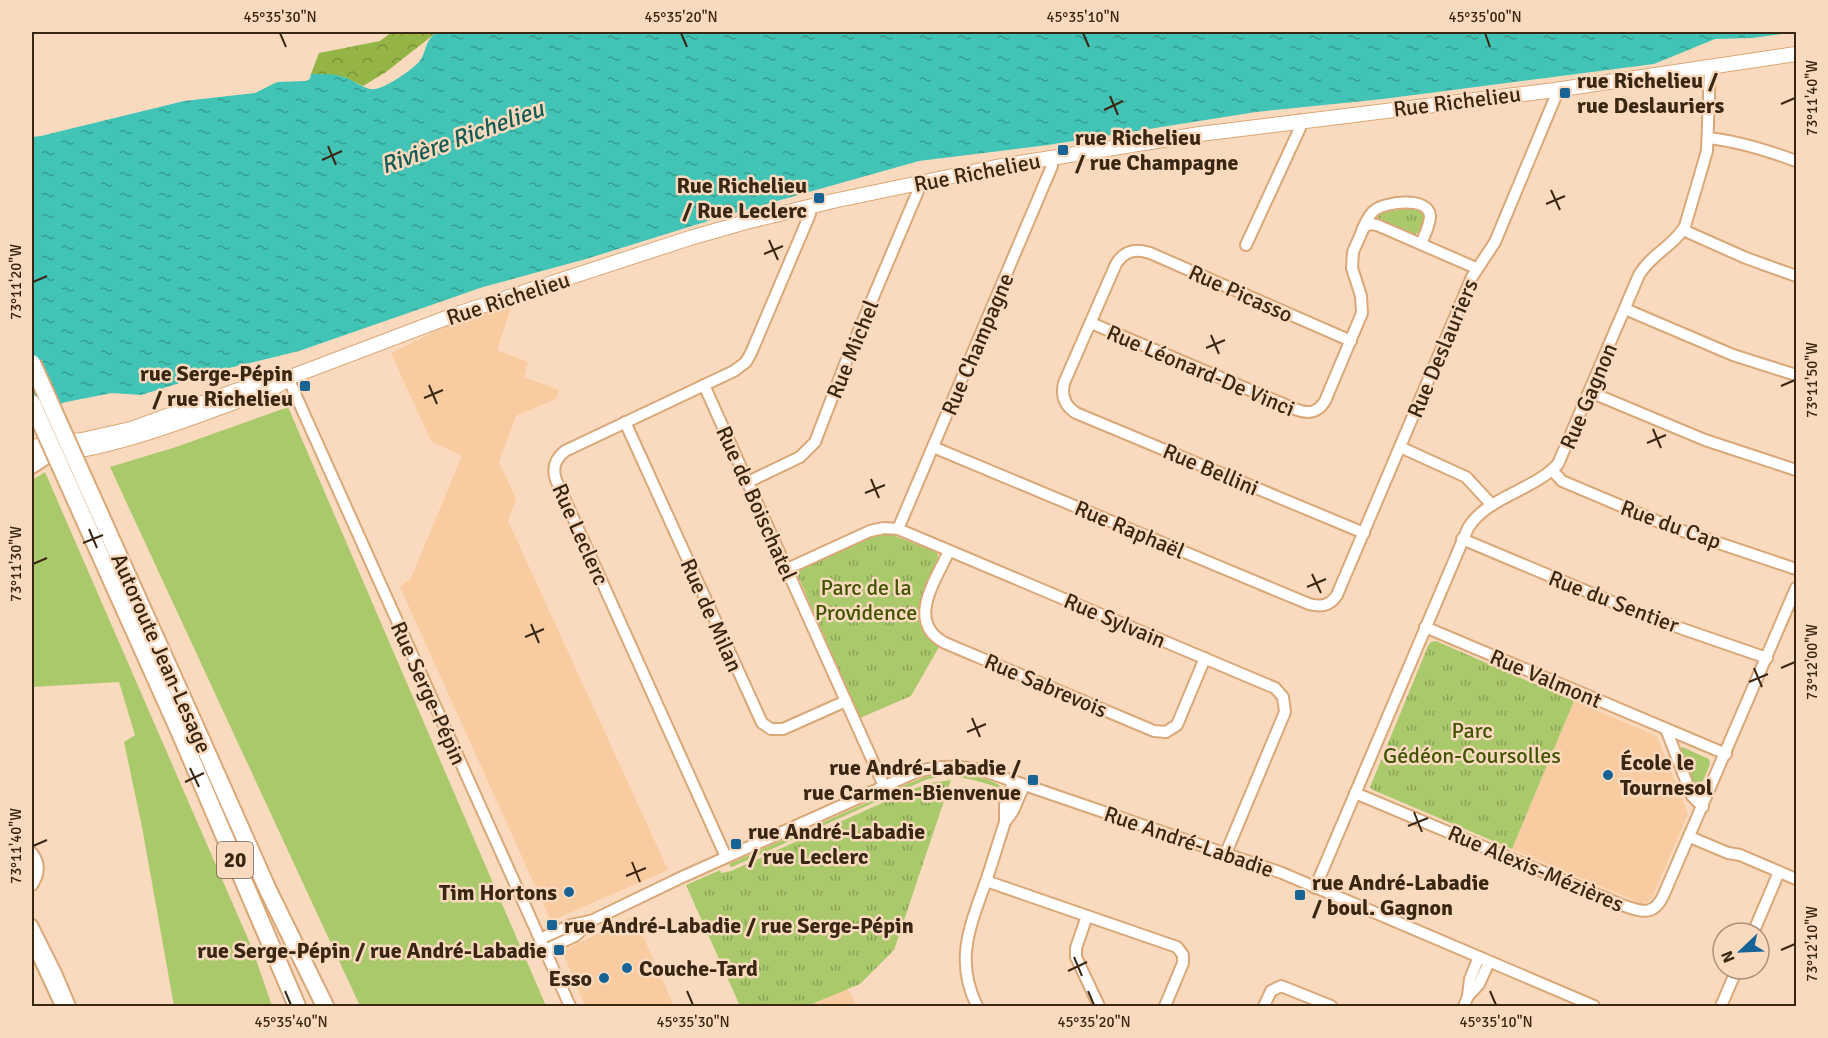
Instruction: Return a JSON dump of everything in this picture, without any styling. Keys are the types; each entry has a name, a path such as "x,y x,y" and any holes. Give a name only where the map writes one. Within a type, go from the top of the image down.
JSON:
{"highway":[{"name":"Autoroute Jean-Lesage","path":"32,363 188,731 295,1006"},
{"name":"Autoroute Jean-Lesage","path":"32,403 188,731 325,1006"}],"main road":[{"name":"Rue Richelieu","path":"32,447 120,432 262,381 288,378 482,306 708,233 809,207 917,183 1052,158 1300,120 1555,90 1797,54"},
{"name":"Rue Richelieu","path":"32,457 105,446 149,433 275,387 288,378"}],"street":[{"name":"Rue Gagnon","path":"1315,888 1462,539 1475,518 1492,505 1552,470 1563,455 1644,266 1683,230 1704,168 1708,138 1710,68"},
{"name":"Rue Deslauriers","path":"1327,604 1336,597 1476,268 1495,242 1555,98 1555,90"},
{"path":"1246,245 1300,128 1300,120"},
{"path":"1708,138 1721,139 1797,161"},
{"name":"Rue Champagne","path":"898,529 1052,166 1052,158"},
{"name":"Rue Michel","path":"748,482 800,458 815,442 847,359 918,191 917,183"},
{"path":"1351,340 1362,309 1361,296 1352,264 1353,252 1369,216 1379,208 1418,202 1425,206 1430,215 1421,244"},
{"name":"Rue Leclerc","path":"726,857 555,477 555,464 562,453 738,369 750,357 810,214 809,207"},
{"path":"1362,231 1368,225 1374,224 1476,268"},
{"path":"1683,230 1746,258 1797,276"},
{"name":"Rue Picasso","path":"1090,323 1118,261 1130,251 1146,251 1351,340"},
{"path":"1625,309 1733,355 1797,375"},
{"name":"Rue Léonard-De Vinci","path":"1090,323 1304,412 1312,412 1323,404 1351,340"},
{"name":"Rue Bellini","path":"1090,323 1065,383 1066,405 1076,413 1364,533"},
{"name":"Rue Serge-Pépin","path":"288,378 570,1006"},
{"name":"Rue de Boischatel","path":"704,385 884,786"},
{"path":"1590,392 1705,440 1797,470"},
{"name":"Rue de Milan","path":"625,422 762,723 771,729 783,729 846,701"},
{"name":"Rue Raphaël","path":"933,447 1309,604 1319,606 1327,604"},
{"path":"1400,447 1467,477 1492,505"},
{"path":"32,468 53,454"},
{"name":"Rue du Cap","path":"1552,470 1562,481 1671,527 1797,569"},
{"name":"Rue Sylvain","path":"787,569 870,531 898,529 1275,688 1282,694 1285,702 1284,714 1226,853"},
{"name":"Rue du Sentier","path":"1462,539 1648,618 1767,658"},
{"name":"Rue Sabrevois","path":"949,551 925,606 926,621 935,637 1143,726 1161,733 1175,727 1205,658"},
{"path":"1797,588 1690,837 1797,879"},
{"name":"Rue Valmont","path":"1425,627 1726,754"},
{"path":"1666,729 1692,796 1703,807"},
{"name":"Rue André-Labadie","path":"540,939 571,925 591,921 726,857 921,770 944,766 974,769 1013,781 1276,871 1594,1006"},
{"path":"977,1006 967,978 965,951 969,930 1005,822 1005,804 1013,781"},
{"path":"1005,822 1013,812 1024,785"},
{"name":"Rue Alexis-Mézières","path":"1355,793 1640,911 1651,910 1662,900 1690,837"},
{"path":"32,853 38,868 32,885"},
{"path":"1758,921 1779,872"},
{"path":"986,881 1173,944 1183,955 1183,963 1165,1006"},
{"path":"1087,916 1075,954 1100,1006"},
{"name":"Rue André-Labadie","path":"545,950 575,936 591,921"},
{"path":"32,925 70,1006"},
{"path":"32,943 61,1006"},
{"path":"1466,1001 1479,984 1484,959"},
{"path":"1721,1006 1732,981"},
{"path":"1264,1006 1272,989 1281,986 1332,1006"}],"shaded area":[{"path":"513,302 497,350 528,362 524,377 559,390 556,399 516,416 499,462 516,499 508,521 668,870 551,921 400,587 411,578 462,456 431,441 391,353 456,321"},
{"name":"École le Tournesol","path":"1574,701 1657,736 1688,814 1652,898 1647,903 1640,903 1512,849"},
{"path":"634,916 674,1006 585,1006 562,951"},
{"path":"847,988 857,1006 807,1006"}],"green space":[{"path":"392,32 437,32 386,72 363,86 344,77 311,74 319,53 380,41"},
{"path":"1416,208 1424,214 1424,217 1421,229 1414,235 1378,219 1378,214 1382,212"},
{"path":"288,407 546,1006 360,1006 110,467 176,447"},
{"path":"45,472 252,948 272,1006 174,1006 142,827 124,742 135,735 119,682 32,687 32,480"},
{"name":"Parc de la Providence","path":"890,534 938,554 936,566 923,597 920,614 921,622 930,639 939,647 911,696 860,718 797,574 802,568 871,537"},
{"name":"Parc Gédéon-Coursolles","path":"1436,641 1574,701 1512,849 1370,787 1428,646 1431,642"},
{"path":"1682,747 1709,759 1710,764 1700,788 1694,788 1679,750"},
{"path":"945,773 992,781 1003,789 966,778 947,776 928,779 893,792 895,789 925,777"},
{"path":"951,780 894,950 860,984 807,1006 740,1006 686,885 720,870 721,873 731,871 913,789 930,783"},
{"path":"882,796 884,798 732,867 729,864"}],"water":[{"name":"Rivière Richelieu","path":"437,32 1796,32 1752,38 1715,39 1654,64 1383,99 1256,112 1048,145 919,161 483,287 299,351 225,369 141,395 112,393 66,402 32,413 32,137 184,101 255,93 277,82 306,81 310,79 311,74 340,76 367,88 375,89 395,80 418,63 429,40"}],"place":[{"name":"rue Richelieu / rue Deslauriers","path":"1565,93"},
{"name":"rue Richelieu / rue Champagne","path":"1063,150"},
{"name":"Rue Richelieu / Rue Leclerc","path":"819,198"},
{"name":"rue Serge-Pépin / rue Richelieu","path":"305,386"},
{"name":"École le Tournesol","path":"1608,775"},
{"name":"rue André-Labadie / rue Carmen-Bienvenue","path":"1033,780"},
{"name":"rue André-Labadie / rue Leclerc","path":"736,844"},
{"name":"Tim Hortons","path":"569,892"},
{"name":"rue André-Labadie / boul. Gagnon","path":"1300,895"},
{"name":"rue André-Labadie / rue Serge-Pépin","path":"552,925"},
{"name":"rue Serge-Pépin / rue André-Labadie","path":"559,950"},
{"name":"Couche-Tard","path":"627,968"},
{"name":"Esso","path":"604,978"}]}
